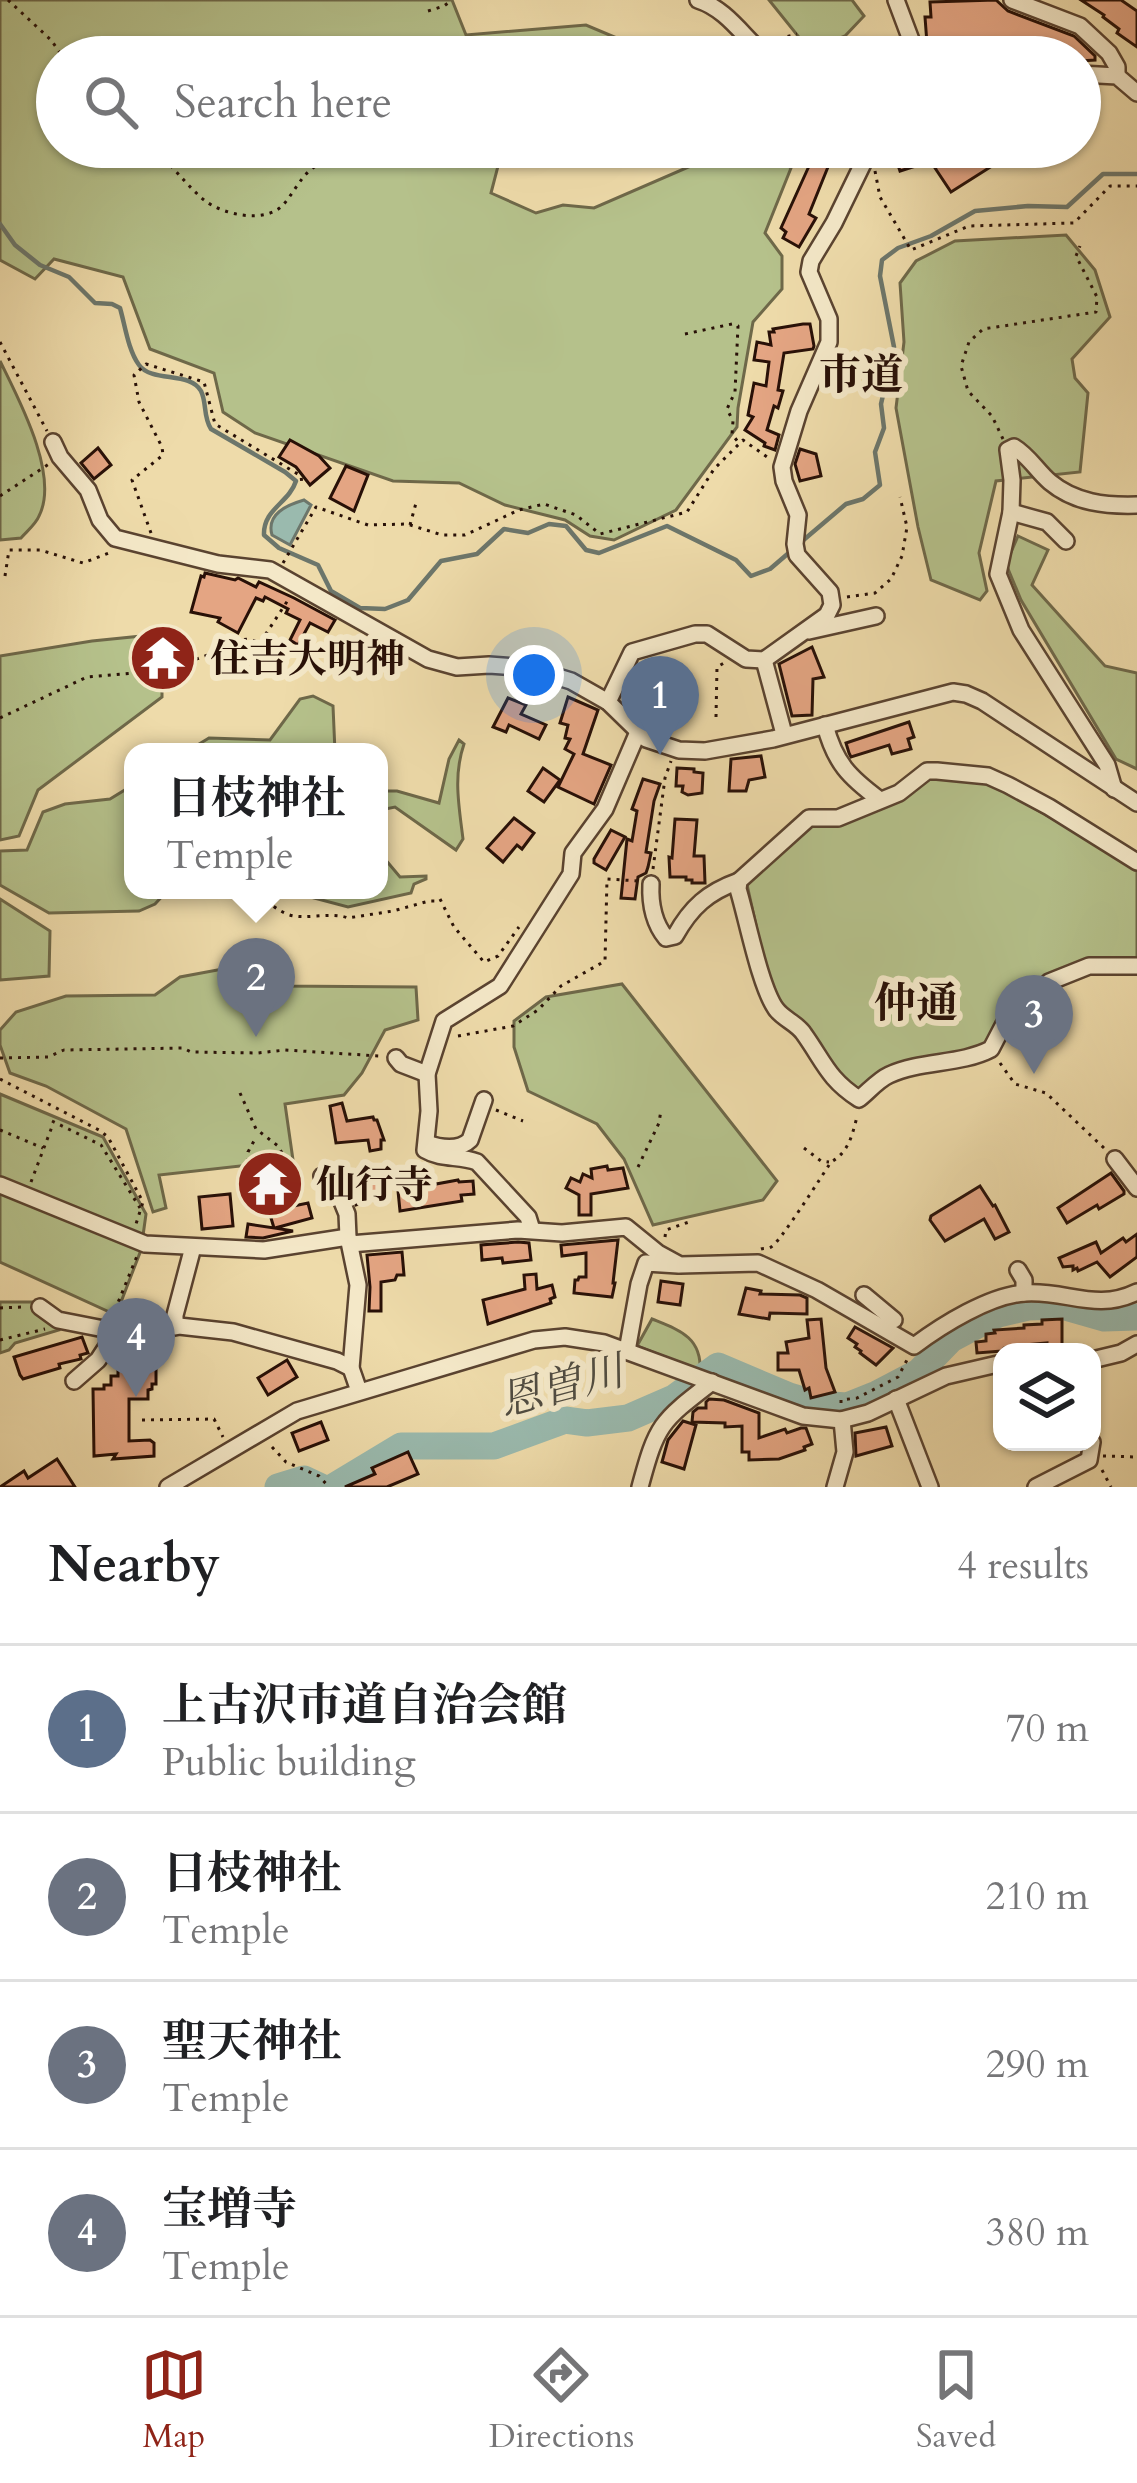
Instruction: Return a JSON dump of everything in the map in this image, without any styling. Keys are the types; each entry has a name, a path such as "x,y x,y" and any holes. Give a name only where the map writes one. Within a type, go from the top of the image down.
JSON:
{"street":[{"path":"698,0 712,5 746,36"},
{"path":"899,1 910,36"},
{"path":"1021,1 1092,36"},
{"path":"1101,46 1130,82"},
{"path":"755,660 827,615 832,598 796,550 798,515 782,467 799,411 829,343 829,319 809,272 811,261 861,168"},
{"path":"56,449 88,490 105,528 120,540 218,564 271,570 428,659 457,667 529,668 571,681 608,702 646,740 705,751 952,692 982,701 1137,803"},
{"path":"1114,789 1107,764 1021,630 998,574 1011,512 1008,450 1022,451 1049,482 1068,494 1107,506 1137,505"},
{"path":"1011,512 1047,522 1066,542"},
{"path":"802,633 877,616"},
{"path":"358,637 375,630"},
{"path":"608,702 632,652 707,634 755,660 784,734"},
{"path":"825,725 840,764 880,800"},
{"path":"532,1230 528,1217 477,1162 425,1150 427,1074 443,1021 500,986 571,874 573,853 605,808 638,732"},
{"path":"651,884 650,902 658,925 666,938 676,937 688,912 713,890 739,881 809,818 838,818 899,793 927,772 988,776 1049,807 1137,862"},
{"path":"739,881 762,974 778,1012 802,1030 821,1065 859,1104 885,1077 991,1049 1004,1024 1049,982 1089,966 1137,966"},
{"path":"396,1058 427,1074"},
{"path":"422,1144 444,1148 465,1144 483,1102"},
{"path":"1115,1159 1137,1188"},
{"path":"322,1176 334,1182 347,1214 358,1285 351,1368 359,1391"},
{"path":"0,1185 137,1240 194,1247 281,1250 349,1240 621,1226 680,1265"},
{"path":"632,1209 634,1231"},
{"path":"176,1328 175,1315 194,1247"},
{"path":"627,1351 646,1263 758,1263 817,1290 914,1346 937,1329 1004,1296 1048,1294 1098,1302 1137,1292"},
{"path":"1018,1270 1024,1293"},
{"path":"864,1295 894,1320"},
{"path":"40,1307 58,1320 117,1331 233,1332 351,1368"},
{"path":"74,1381 98,1360 117,1331"},
{"path":"168,1487 297,1411 534,1340 604,1342 803,1416 868,1413 946,1376 993,1364"},
{"path":"1101,1358 1137,1344"},
{"path":"640,1487 662,1423 704,1380"},
{"path":"896,1399 930,1487"},
{"path":"835,1487 845,1453 842,1411"},
{"path":"1036,1487 1089,1460 1090,1451"}],"path":[{"path":"8,0 46,36"},
{"path":"428,10 452,0"},
{"path":"787,36 797,34"},
{"path":"175,168 207,202 240,214 268,214 280,208 300,178 313,168"},
{"path":"875,168 880,197 911,250 968,226 1073,223 1110,186 1137,186"},
{"path":"1008,450 992,416 968,391 961,366 970,343 983,328 1096,312 1097,297 1076,256 1080,246"},
{"path":"685,334 738,326 735,392 728,409 734,421 732,434 739,443"},
{"path":"0,343 56,449 0,496"},
{"path":"141,354 145,365"},
{"path":"155,547 131,480 163,455 134,375 145,365 204,382 215,424 282,462 301,476 302,484"},
{"path":"287,556 316,507 368,525 410,525 442,536 465,535 537,503 576,515 600,534 687,512 704,484 743,440 782,467"},
{"path":"695,478 704,484"},
{"path":"832,598 875,593 892,579 907,527 900,497"},
{"path":"410,525 416,503"},
{"path":"0,551 40,550 83,563 110,553 120,540"},
{"path":"5,576 9,550"},
{"path":"0,718 87,677 135,674 185,663 214,653 226,641 249,638 260,643 298,583"},
{"path":"716,717 717,667 755,660"},
{"path":"436,1039 513,1026 538,1010 561,986 605,961 607,879 651,884 664,778 680,750"},
{"path":"424,892 428,901"},
{"path":"264,899 291,916 324,913 348,918 440,900 454,927 484,962 497,956 523,921"},
{"path":"568,976 580,976"},
{"path":"0,1058 48,1057 64,1050 183,1048 191,1052 285,1050 396,1058"},
{"path":"991,1049 1015,1084 1046,1093 1115,1159"},
{"path":"0,1079 108,1137 143,1202 137,1240 115,1310"},
{"path":"239,1093 256,1129 300,1168"},
{"path":"483,1102 523,1121"},
{"path":"752,1250 770,1248 783,1236 831,1162 850,1143 859,1104"},
{"path":"638,1167 661,1110"},
{"path":"26,1195 53,1121 101,1144 141,1210"},
{"path":"0,1130 44,1148"},
{"path":"249,1179 248,1152 255,1139"},
{"path":"804,1148 821,1161 831,1162"},
{"path":"664,1233 670,1226 689,1222"},
{"path":"0,1308 40,1307"},
{"path":"0,1340 70,1323"},
{"path":"842,1411 898,1377 914,1346"},
{"path":"142,1420 214,1419 229,1450"},
{"path":"261,1430 286,1462 327,1484"},
{"path":"1111,1487 1094,1457 1137,1456"}],"green space":[{"path":"0,0 452,0 466,35 586,25 612,36 36,36 36,168 497,168 491,193 536,213 563,205 594,208 686,168 791,168 765,233 782,256 782,289 753,322 737,427 676,510 614,540 590,536 565,520 505,505 459,483 393,481 255,433 223,412 214,373 150,349 123,277 54,259 35,279 0,260"},
{"path":"769,0 852,0 864,16 845,36 798,36"},
{"path":"1066,235 1095,270 1110,317 1072,359 1075,378 1088,393 1080,472 996,481 979,553 987,591 980,600 931,580 896,408 904,342 900,283 916,261 955,241"},
{"path":"0,361 34,437 44,499 36,522 21,538 0,540"},
{"path":"1018,536 1048,550 1032,585 1105,666 1137,673 1137,769 1116,759 1021,600 1006,564"},
{"path":"162,634 162,697 38,790 19,836 0,840 0,656"},
{"path":"313,696 333,706 335,743 201,743 209,738 270,740 300,699"},
{"path":"459,740 464,744 458,779 463,839 456,850 395,807 388,808 388,791 439,803 449,759"},
{"path":"926,777 998,787 1137,868 1137,962 1048,977 984,1049 855,1092 781,1009 767,975 746,880 814,824"},
{"path":"124,790 124,899 160,899 155,904 139,911 49,913 0,885 0,851 27,850 43,812 65,804 110,799"},
{"path":"388,863 400,877 426,876 414,884 411,893 388,898"},
{"path":"0,899 50,931 49,976 0,980"},
{"path":"318,899 384,899 348,907"},
{"path":"228,968 278,986 416,987 418,1020 385,1030 344,1095 285,1104 293,1160 159,1175 166,1208 153,1212 126,1129 46,1086 10,1073 0,1030 16,1012 66,996 155,995 180,977"},
{"path":"622,984 777,1181 763,1200 653,1225 624,1159 597,1124 528,1091 514,1047 514,1021 546,997"},
{"path":"0,1094 103,1137 146,1214 141,1250 116,1315 0,1262"},
{"path":"0,1302 33,1302 58,1321 59,1330 15,1343 0,1353"},
{"path":"652,1319 680,1331 693,1343 700,1371 637,1346"}],"shaded area":[{"path":"304,500 311,505 290,545 272,535 275,516"}],"building":[{"path":"996,0 1008,11 1074,36 926,36 930,2"},
{"path":"1081,0 1121,0 1137,11 1137,47 1117,33 1119,29 1104,15"},
{"path":"808,168 828,168 809,214 816,218 799,247 783,238 786,232 781,228"},
{"path":"935,168 989,168 951,192"},
{"path":"810,324 814,346 784,353 778,390 783,391 767,430 779,435 775,450 745,430 753,417 748,415 754,383 766,386 769,362 754,360 757,342 771,345 773,329"},
{"path":"290,440 330,468 310,485 296,467 279,457"},
{"path":"98,448 111,465 94,479 81,463"},
{"path":"800,449 816,454 821,476 800,481 795,464"},
{"path":"346,466 368,475 354,511 330,498"},
{"path":"205,573 238,578 256,587 259,582 335,620 328,632 310,623 298,645 290,640 300,620 265,597 263,601 256,598 238,633 218,622 220,618 191,612"},
{"path":"812,647 824,677 813,679 812,715 792,716 779,664"},
{"path":"568,697 598,710 583,754 611,765 594,804 558,787 574,754 565,749 570,739 565,738 568,725 560,723"},
{"path":"508,698 526,705 521,714 546,725 539,739 509,725 506,732 493,727"},
{"path":"909,722 914,737 908,739 911,749 892,754 889,745 851,757 846,743"},
{"path":"761,756 765,777 749,780 746,791 729,791 731,759"},
{"path":"543,768 560,780 544,802 528,791"},
{"path":"677,768 703,773 702,793 688,795 682,792 683,786 676,786"},
{"path":"643,779 660,784 646,852 651,853 646,873 638,877 635,899 621,898 627,839 632,841 637,811 632,809"},
{"path":"514,818 534,833 503,862 487,848"},
{"path":"675,819 697,820 694,856 704,856 705,883 670,877"},
{"path":"611,830 625,837 606,870 594,859"},
{"path":"342,1103 347,1121 377,1120 384,1140 381,1149 370,1151 368,1140 336,1143 330,1106"},
{"path":"607,1166 608,1170 623,1168 628,1188 591,1194 591,1215 579,1215 579,1195 566,1188 571,1178 580,1182 583,1174 592,1178 591,1169"},
{"path":"1111,1173 1124,1194 1067,1223 1058,1208"},
{"path":"375,1174 385,1196 356,1205 348,1185"},
{"path":"279,1180 284,1208 308,1203 312,1218 275,1228 293,1231 246,1237 248,1224 274,1228 256,1185"},
{"path":"473,1181 474,1194 461,1195 462,1201 400,1211 398,1191"},
{"path":"980,1186 1009,1232 995,1239 984,1219 945,1241 931,1216"},
{"path":"230,1194 233,1226 202,1229 199,1197"},
{"path":"1137,1234 1137,1257 1110,1277 1097,1262 1078,1271 1063,1267 1059,1258 1096,1242 1101,1253"},
{"path":"618,1240 612,1297 574,1293 575,1280 586,1277 586,1253 562,1256 561,1245"},
{"path":"529,1243 531,1260 482,1260 481,1245"},
{"path":"402,1252 404,1275 381,1282 381,1311 369,1311 367,1255"},
{"path":"536,1274 537,1289 552,1285 555,1297 551,1303 488,1324 483,1300 525,1289 524,1275"},
{"path":"661,1281 683,1284 680,1305 658,1302"},
{"path":"746,1288 760,1294 800,1295 807,1298 807,1314 770,1313 769,1319 739,1314"},
{"path":"821,1319 826,1368 835,1392 811,1398 799,1370 778,1370 778,1353 788,1353 786,1342 809,1338 807,1320"},
{"path":"1062,1319 1062,1343 993,1343 993,1352 977,1353 976,1342 986,1341 986,1334 1042,1324 1042,1320"},
{"path":"855,1327 893,1348 876,1365 848,1338"},
{"path":"82,1337 88,1353 80,1355 81,1359 23,1379 20,1375 14,1357"},
{"path":"144,1358 156,1358 156,1384 148,1390 148,1399 129,1399 129,1441 150,1440 154,1456 94,1456 93,1389 111,1385 111,1376 118,1376 118,1370 139,1370"},
{"path":"287,1360 297,1377 268,1395 258,1378"},
{"path":"709,1399 759,1413 759,1438 806,1428 812,1444 779,1459 749,1460 749,1452 742,1452 742,1426 692,1422 693,1412 706,1408"},
{"path":"683,1421 696,1425 684,1469 662,1462 668,1440"},
{"path":"321,1422 328,1440 299,1451 292,1433"},
{"path":"886,1427 892,1446 856,1456 855,1433"},
{"path":"408,1452 418,1474 387,1487 345,1487 375,1474 372,1468"},
{"path":"57,1459 75,1487 0,1487 24,1471 28,1478"}],"waterway":[{"path":"800,543 846,504 863,499 880,485 875,452 884,428 881,404 894,347 880,276 882,260 975,211 1067,207 1103,174 1137,174"},
{"path":"0,224 15,245 40,265 69,277 95,303 120,308 139,365 153,374 196,385 211,429 296,481 272,512 264,535 279,548 318,565 331,591 360,608 385,609 408,600 441,561 477,554 504,529 528,533 549,524 566,526 586,550 599,553 667,526 736,560 751,576 770,569 791,551"},
{"name":"恩曽川","path":"333,1487 401,1446 494,1446 565,1420 587,1423 628,1418 674,1398 718,1366 789,1396 847,1406 919,1372 951,1339 998,1314 1062,1306 1104,1318 1137,1317"},
{"name":"恩曽川","path":"278,1487 304,1479 321,1487"}],"place":[{"name":"住吉大明神","path":"163,658"},
{"name":"上古沢市道自治会館","path":"660,755"},
{"name":"日枝神社","path":"256,1037"},
{"name":"聖天神社","path":"1034,1074"},
{"name":"仙行寺","path":"270,1184"},
{"name":"宝増寺","path":"136,1397"}],"district":[{"name":"市道","path":"861,374"},
{"name":"仲通","path":"916,1002"}]}
